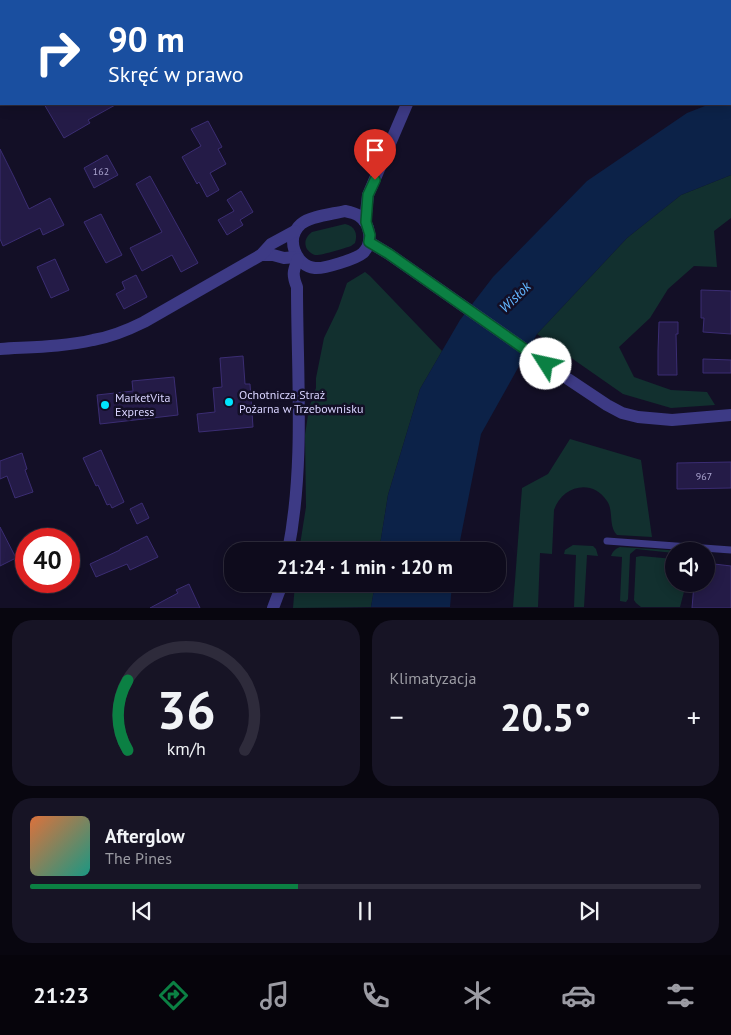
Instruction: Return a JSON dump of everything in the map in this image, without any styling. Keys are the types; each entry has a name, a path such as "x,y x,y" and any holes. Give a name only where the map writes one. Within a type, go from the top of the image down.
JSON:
{"street":[{"path":"297,288 306,276 316,268 355,259 366,249 370,235 366,222 368,195 407,105"},
{"path":"0,349 75,343 127,330 261,254 271,244 295,231 308,220 345,211 368,195"},
{"path":"345,211 361,217 366,222"},
{"path":"295,231 293,244 295,253 303,263 316,268"},
{"path":"369,242 562,375 622,413 638,417 672,420 731,416"},
{"path":"261,254 284,258 298,258"},
{"path":"290,542 294,526 298,473 297,288 293,270 298,258"},
{"path":"273,608 279,592"}],"lane":[{"path":"607,541 731,550"}],"green space":[{"path":"731,175 731,218 714,231 717,267 694,266 668,289 650,318 619,347 634,377 671,390 707,392 715,405 671,408 623,394 537,334 627,238 681,195"},
{"path":"345,224 351,227 356,234 355,243 351,246 318,255 312,254 307,249 305,245 306,240 312,232"},
{"path":"365,272 442,351 420,389 388,495 380,542 300,542 306,507 305,435 309,408 316,388 316,378 324,338 338,309 347,283"},
{"path":"570,439 641,460 652,537 617,535 614,531 609,505 601,494 594,489 586,487 570,491 558,502 554,510 552,554 540,553 538,607 513,607 522,488 548,474"},
{"path":"573,545 593,546 598,556 587,555 584,607 574,607 576,555 564,554 565,550"},
{"path":"620,547 665,550 665,552 636,549 630,554 628,599 626,602 620,601 622,557 611,556 614,550"},
{"path":"636,557 665,558 665,592 684,592 680,607 641,607 636,603 634,600"},
{"path":"294,592 374,592 371,607 293,608"}],"water":[{"name":"Wisłok","path":"707,105 731,105 731,175 681,195 627,238 537,334 481,434 460,542 380,542 388,495 420,389 460,320 493,277 587,181 687,113"},
{"path":"374,592 451,592 450,607 371,607"}],"building":[{"path":"45,105 115,105 88,120 90,123 64,138"},
{"path":"208,121 222,147 218,149 226,164 210,173 219,190 207,197 199,182 197,184 182,157 201,146 191,129"},
{"path":"0,149 29,209 50,198 64,225 43,235 40,228 3,246 0,239"},
{"path":"107,155 118,175 94,188 84,168"},
{"path":"150,176 198,263 181,272 172,255 142,271 130,248 162,232 136,184"},
{"path":"241,191 253,212 240,220 243,225 227,235 218,220 234,211 227,200"},
{"path":"101,214 122,255 106,263 84,222"},
{"path":"55,259 69,290 51,298 37,267"},
{"path":"136,275 147,297 124,309 116,294 125,289 122,282"},
{"path":"701,290 731,291 731,334 703,332 704,318 701,318"},
{"path":"659,322 678,322 678,334 676,334 677,375 658,375"},
{"path":"243,356 245,384 250,384 253,427 199,432 197,414 215,412 213,388 222,387 220,358"},
{"path":"703,359 731,360 731,373 703,373"},
{"path":"174,377 178,415 100,424 97,395 133,391 132,381"},
{"path":"101,450 124,502 112,508 110,504 107,505 83,458"},
{"path":"22,453 27,469 25,470 33,492 15,498 7,476 0,479 0,461"},
{"path":"731,462 731,488 677,489 677,463"},
{"path":"142,503 149,518 137,524 130,509"},
{"path":"0,527 15,558 0,566"},
{"path":"147,536 158,557 130,570 127,564 96,577 90,564"},
{"path":"715,564 731,566 731,608 692,608 693,592 715,592"},
{"path":"189,584 200,608 150,608 178,593 176,590"}],"place":[{"name":"Ochotnicza Straż Pożarna w Trzebownisku","path":"229,402"},
{"name":"MarketVita Express","path":"105,405"}],"route":[{"path":"375,180 368,195 366,222 370,235 369,242 546,364"}]}
